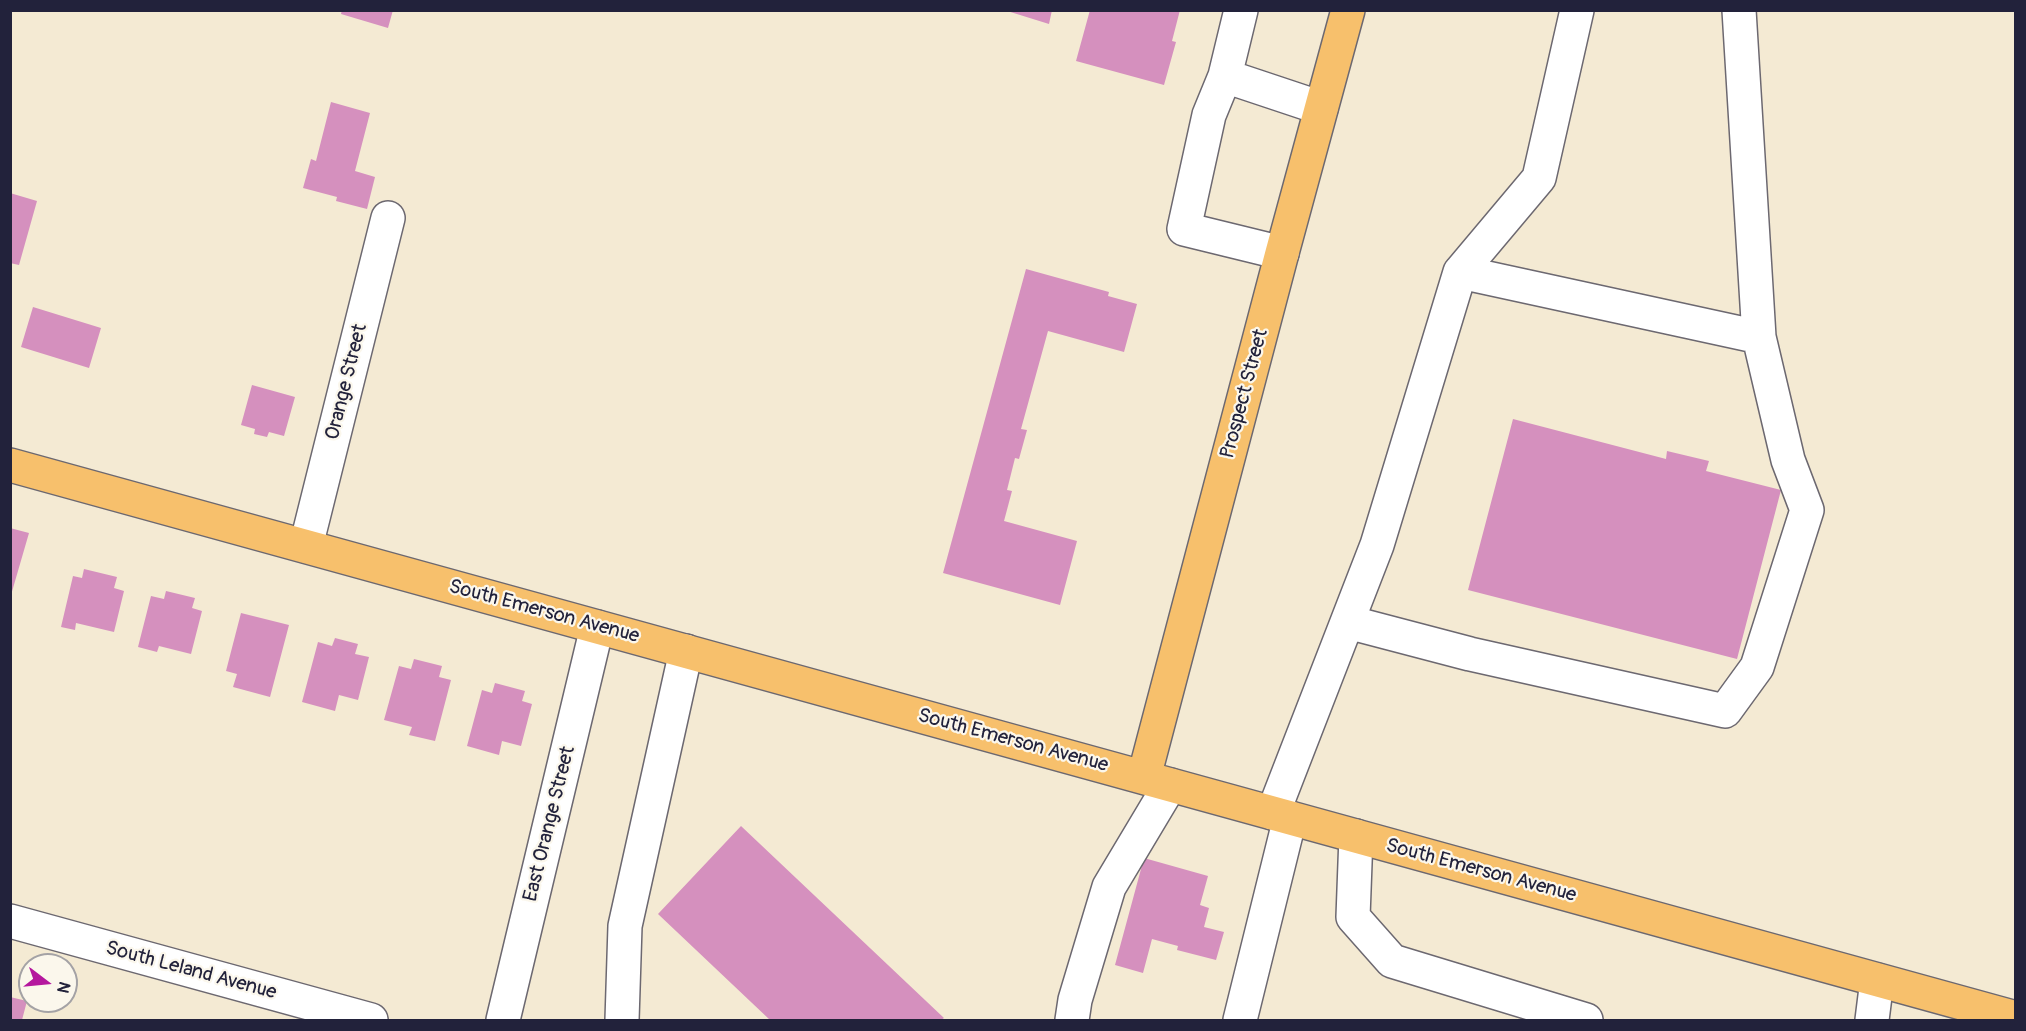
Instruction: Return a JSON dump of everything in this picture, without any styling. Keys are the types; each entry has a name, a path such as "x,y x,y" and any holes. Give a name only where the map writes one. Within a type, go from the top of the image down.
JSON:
{"main road":[{"name":"Prospect Street","path":"1157,781 1282,253 1348,10"},
{"name":"South Emerson Avenue","path":"10,465 2016,1018"}],"street":[{"path":"1241,10 1225,76 1209,115 1184,229 1282,253"},
{"path":"1240,1020 1282,815 1377,545 1460,272 1539,178 1576,10"},
{"path":"1348,622 1470,654 1725,711 1757,667 1807,510 1788,460 1759,337 1739,10"},
{"path":"1225,76 1321,108"},
{"name":"Orange Street","path":"306,546 388,218"},
{"path":"1460,272 1759,337"},
{"name":"East Orange Street","path":"503,1020 597,627"},
{"path":"622,1020 625,926 686,651"},
{"path":"1072,1020 1075,1000 1109,887 1157,781"},
{"path":"1356,836 1353,917 1392,961 1586,1020"},
{"name":"South Leland Avenue","path":"10,921 371,1020"},
{"path":"1872,1020 1877,980"}],"building":[{"path":"342,10 393,10 388,28 341,14"},
{"path":"1004,10 1052,10 1049,24"},
{"path":"1090,10 1180,10 1172,41 1176,42 1164,85 1076,61"},
{"path":"331,102 370,113 355,171 375,177 367,209 336,201 337,197 303,188 311,159 316,161"},
{"path":"10,193 37,201 19,265 10,263"},
{"path":"1026,269 1109,292 1108,296 1137,304 1124,352 1048,331 1021,429 1027,430 1019,459 1015,458 1007,490 1012,491 1004,521 1077,541 1060,605 943,573"},
{"path":"33,307 101,328 89,368 21,347"},
{"path":"252,385 295,397 284,436 269,432 267,437 254,434 255,429 241,425"},
{"path":"1513,419 1666,459 1667,451 1709,461 1706,471 1781,490 1737,659 1468,590"},
{"path":"10,528 29,533 11,595 10,595"},
{"path":"84,569 117,577 114,588 124,591 114,632 76,623 75,630 61,627 73,576 82,578"},
{"path":"166,591 195,598 192,608 202,611 191,654 159,646 157,652 138,647 151,596 164,599"},
{"path":"241,613 289,625 270,697 233,687 237,674 226,671"},
{"path":"335,638 358,644 355,654 369,657 358,700 339,695 335,711 302,702 318,642 332,646"},
{"path":"414,659 442,666 439,677 451,680 435,741 409,735 412,727 384,720 399,666 411,669"},
{"path":"495,683 525,691 522,701 532,704 521,746 502,741 499,755 467,746 482,690 492,693"},
{"path":"741,826 944,1018 941,1020 770,1020 658,914"},
{"path":"1144,858 1208,876 1200,905 1209,908 1204,927 1224,932 1216,960 1177,950 1178,946 1152,939 1143,973 1115,965"},
{"path":"10,997 18,999 18,1013 24,1013 22,1020 10,1020"}]}
